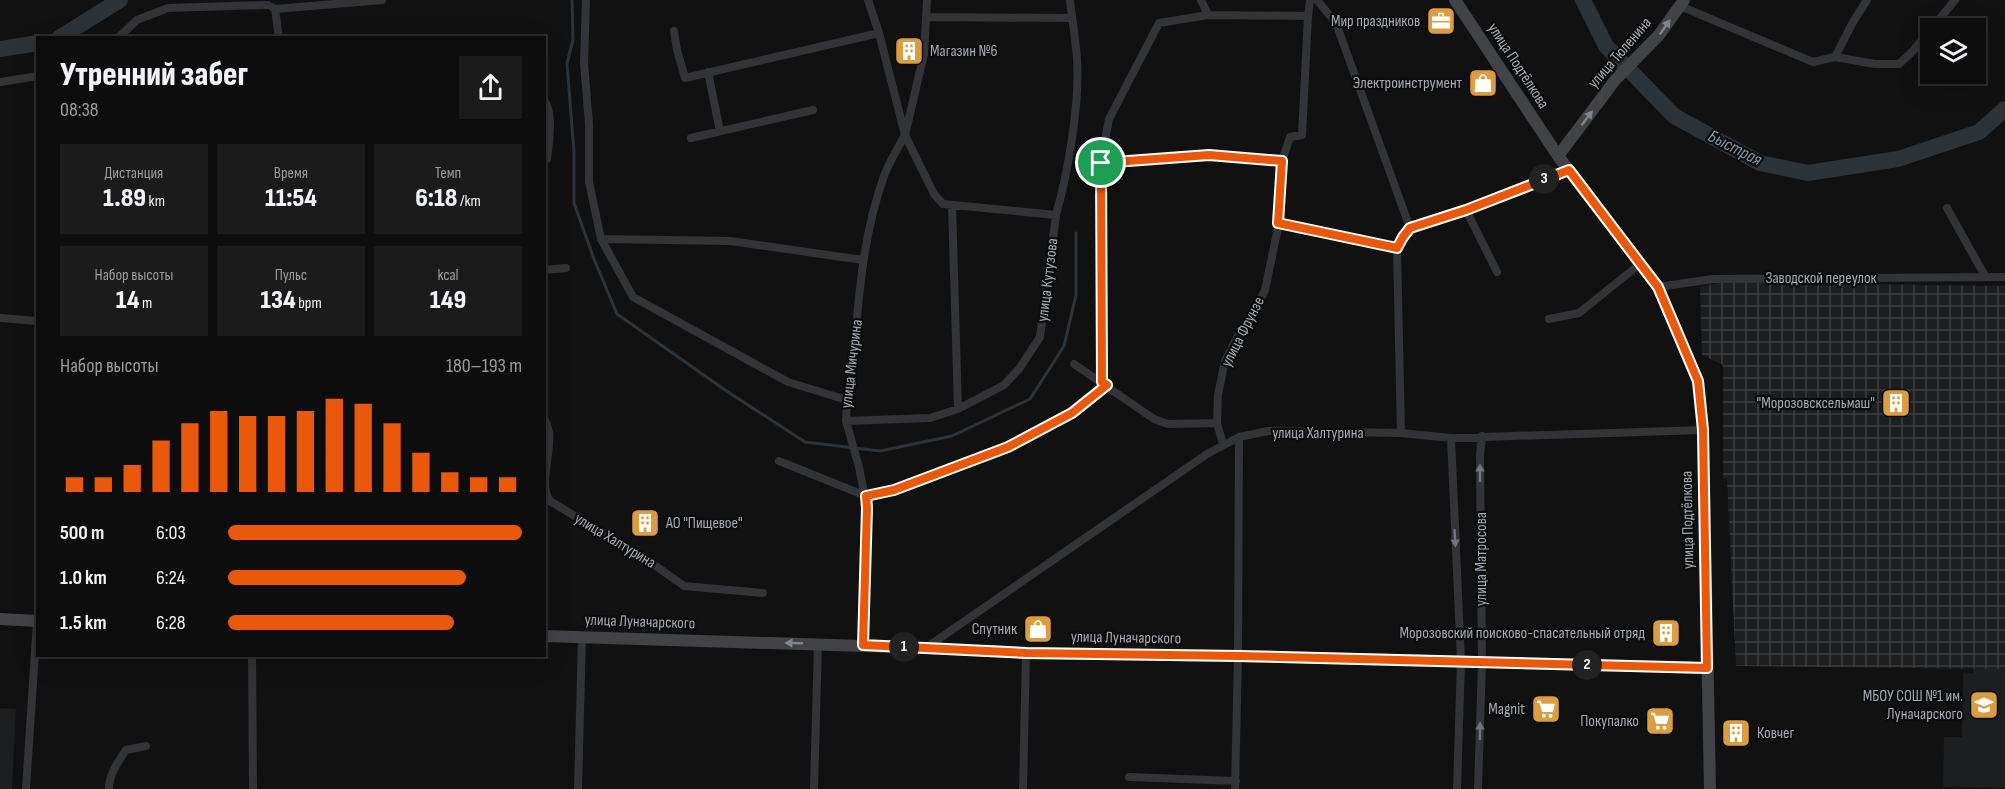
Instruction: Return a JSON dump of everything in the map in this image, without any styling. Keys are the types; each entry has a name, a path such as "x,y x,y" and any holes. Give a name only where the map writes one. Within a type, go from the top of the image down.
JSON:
{"main road":[{"name":"улица Подтёлкова","path":"1455,0 1558,156 1658,287 1698,381 1703,430 1710,789"},
{"name":"улица Тюленина","path":"1558,156 1616,79 1644,53 1682,3"},
{"path":"0,620 36,621"},
{"name":"улица Луначарского","path":"546,636 863,645 1026,653 1707,668"}],"street":[{"path":"120,36 137,20 168,8 382,0"},
{"path":"586,0 584,63 589,124 589,182 601,239 633,297 788,382 847,400"},
{"path":"868,0 879,33 905,135 934,194 943,204 952,206 1056,215"},
{"name":"улица Мичурина","path":"863,645 867,508 866,496 846,421 847,400 851,382 863,260 884,175 905,135 924,54 927,0"},
{"name":"улица Кутузова","path":"846,421 930,418 957,409 1004,385 1019,369 1040,337 1056,215 1062,197 1076,97 1077,61 1070,0"},
{"path":"1201,0 1208,15"},
{"path":"779,461 866,496 894,490 1008,447 1072,413 1104,383 1101,163 1109,119 1159,23 1208,15 1308,16 1310,0"},
{"path":"1317,0 1336,23 1410,228"},
{"path":"1835,57 1867,0"},
{"path":"1940,18 1955,0"},
{"path":"1682,3 1813,62 1835,57 1875,64 1899,64 1920,42"},
{"path":"270,5 278,36"},
{"name":"улица Фрунзе","path":"1223,444 1217,423 1218,395 1225,361 1238,336 1253,315 1264,290 1278,223 1282,161 1290,137 1302,135 1308,16"},
{"path":"927,17 1072,18"},
{"path":"674,31 685,78 879,33"},
{"path":"708,72 720,131"},
{"path":"0,82 36,76"},
{"path":"546,103 549,108 549,128 546,159"},
{"path":"691,138 813,110"},
{"path":"1101,163 1209,155 1282,161"},
{"path":"1401,433 1397,248 1403,237 1410,228 1466,210 1569,170"},
{"path":"952,206 957,409"},
{"path":"1947,208 1985,276"},
{"path":"1466,210 1497,272"},
{"path":"1278,223 1397,248"},
{"path":"601,239 730,241 863,260"},
{"path":"1549,320 1579,313 1640,264"},
{"path":"546,270 566,268"},
{"name":"Заводской переулок","path":"1658,287 1713,279 2005,277"},
{"path":"0,318 36,321"},
{"path":"1074,364 1154,419 1168,424 1217,423"},
{"name":"улица Халтурина","path":"546,424 549,433 546,472"},
{"name":"улица Халтурина","path":"927,648 1223,444 1239,438 1268,431 1401,433 1451,438 1703,430"},
{"name":"улица Матросова","path":"1478,789 1482,662 1480,455 1482,436"},
{"path":"1129,777 1235,785 1239,438"},
{"name":"улица Матросова","path":"1451,438 1461,661 1457,789"},
{"name":"улица Халтурина","path":"546,495 549,501 646,559 684,586 764,593"},
{"path":"26,789 36,636"},
{"path":"578,789 582,637"},
{"path":"814,789 818,644"},
{"path":"1023,789 1026,653"},
{"path":"252,657 252,789"},
{"path":"109,789 116,763 126,750 146,746"}],"shaded area":[{"path":"1723,282 2005,286 2005,669 1736,666 1727,479 1723,479 1723,365 1702,355 1700,287"},
{"name":"МБОУ СОШ №1 им. Луначарского","path":"1973,668 2005,669 2005,788 1943,787 1944,737 1962,737 1963,672 1973,673"},
{"path":"0,708 16,709 12,789 0,789"}],"waterway":[{"name":"Быстрая","path":"62,36 120,0"},
{"path":"572,0 573,40 567,63 574,153 574,203 617,314 725,390 805,442 880,451 952,436 1030,399 1064,346 1076,295 1076,233"},
{"name":"Быстрая","path":"1583,0 1606,46 1674,116 1760,163 1808,173 1898,159 1979,132 2005,109"},
{"name":"Быстрая","path":"0,49 36,43"}],"place":[{"name":"Мир праздников","path":"1441,21"},
{"name":"Магазин №6","path":"909,51"},
{"name":"Электроинструмент","path":"1483,83"},
{"name":"\"Морозовсксельмаш\"","path":"1896,403"},
{"name":"АО \"Пищевое\"","path":"645,523"},
{"name":"Спутник","path":"1038,629"},
{"name":"Морозовский поисково-спасательный отряд","path":"1666,633"},
{"name":"МБОУ СОШ №1 им. Луначарского","path":"1984,705"},
{"name":"Magnit","path":"1546,709"},
{"name":"Покупалко","path":"1660,721"},
{"name":"Ковчег","path":"1736,733"}],"route":[{"path":"1209,155 1282,161 1278,223 1397,248 1410,228 1466,210 1569,170 1658,287 1698,381 1703,430 1707,668 1026,653 863,645 866,496 894,490 1008,447 1072,413 1107,385 1102,382 1101,163 1209,155"}]}
